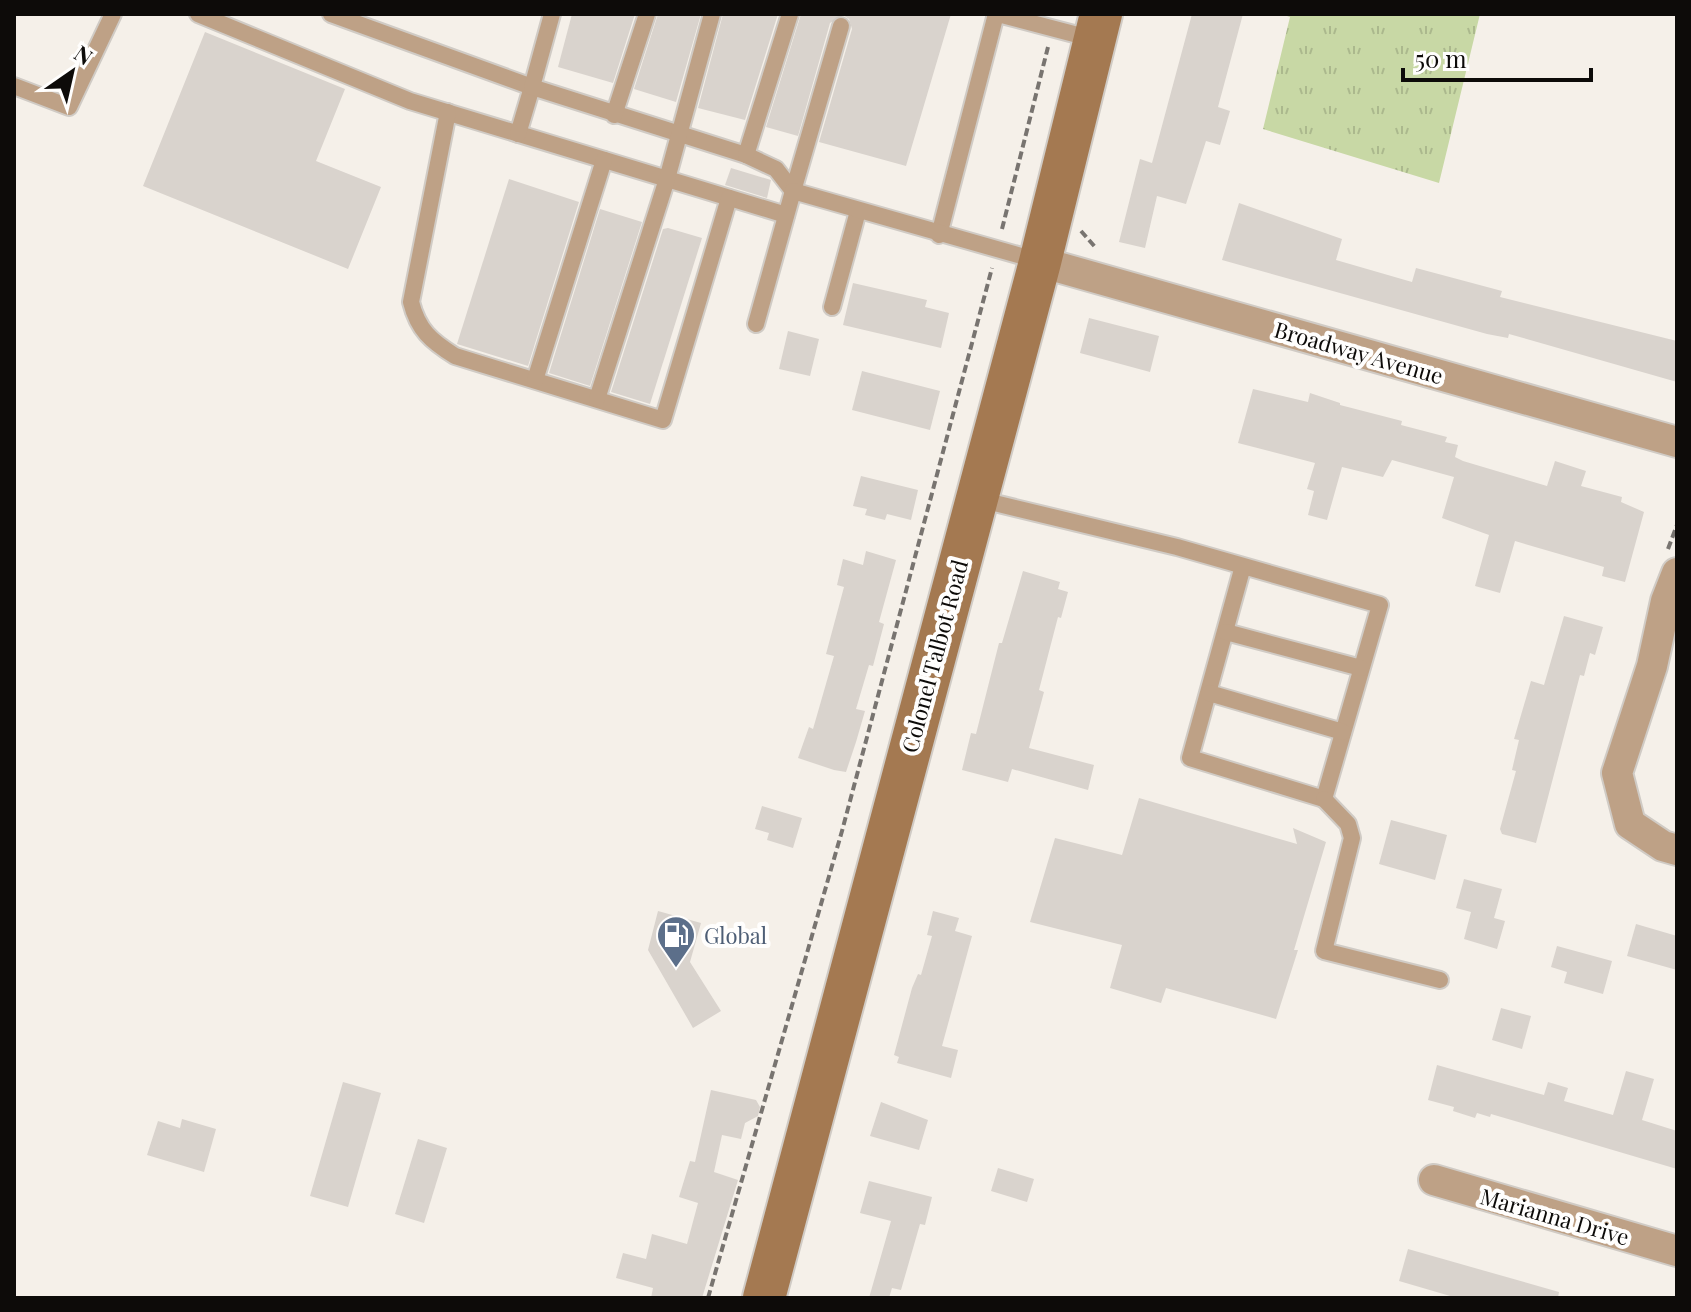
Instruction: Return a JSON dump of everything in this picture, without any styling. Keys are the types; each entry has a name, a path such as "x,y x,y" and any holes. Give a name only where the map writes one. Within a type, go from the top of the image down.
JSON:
{"main road":[{"name":"Colonel Talbot Road","path":"764,1298 1040,262 1098,27"}],"street":[{"name":"Broadway Avenue","path":"1040,262 1677,442"},
{"path":"1677,573 1666,601 1652,666 1617,773 1630,824 1663,846 1677,850"},
{"name":"Marianna Drive","path":"1434,1180 1677,1251"}],"lane":[{"path":"14,86 69,107 113,14"},
{"path":"331,14 614,115 746,155 776,169 793,191 1040,262"},
{"path":"518,134 552,14"},
{"path":"614,115 647,14"},
{"path":"597,399 667,179 712,14"},
{"path":"746,155 790,14"},
{"path":"939,235 997,14 1053,28 1098,27"},
{"path":"205,15 410,101 786,215"},
{"path":"756,324 841,26"},
{"path":"448,112 411,302 416,323 429,339 455,356 663,420 729,198"},
{"path":"535,380 604,160"},
{"path":"832,307 858,211"},
{"path":"976,499 1243,566 1380,605 1324,799"},
{"path":"1243,566 1190,758 1324,799 1339,811 1352,838 1324,951 1440,980"},
{"path":"1226,632 1361,668"},
{"path":"1209,693 1343,732"}],"path":[{"path":"708,1298 842,831 944,457 1053,28"},
{"path":"1084,217 1081,232 1100,251"}],"green space":[{"path":"1281,14 1480,14 1439,183 1263,129 1290,17"}],"building":[{"path":"572,14 635,14 613,83 558,67"},
{"path":"658,14 701,14 676,102 634,89"},
{"path":"723,14 778,14 745,120 698,108"},
{"path":"801,14 951,14 906,166 819,142 852,29 849,19 843,15 830,23 798,136 766,127"},
{"path":"1192,14 1243,14 1218,107 1230,111 1220,145 1206,141 1186,204 1157,196 1145,248 1119,242 1140,159 1152,163"},
{"path":"205,32 345,89 316,161 381,187 348,269 143,186"},
{"path":"731,168 771,180 767,198 725,185"},
{"path":"509,179 579,202 528,366 457,344"},
{"path":"1239,203 1342,239 1336,260 1412,282 1416,268 1502,291 1500,297 1677,341 1677,382 1509,334 1508,338 1487,334 1222,260"},
{"path":"600,209 642,222 590,386 549,373"},
{"path":"663,229 702,238 650,404 611,392"},
{"path":"853,283 927,300 925,307 949,313 941,348 843,325"},
{"path":"1089,318 1159,336 1150,372 1080,353"},
{"path":"788,331 819,339 810,376 779,369"},
{"path":"862,371 940,391 930,430 852,410"},
{"path":"1253,389 1308,402 1310,393 1340,405 1402,421 1401,425 1447,437 1445,442 1458,445 1455,457 1463,461 1547,486 1555,461 1586,471 1581,486 1622,497 1621,502 1644,512 1625,582 1602,576 1604,567 1515,541 1500,593 1475,586 1489,535 1442,518 1454,477 1392,460 1383,477 1342,467 1327,520 1308,515 1314,491 1307,489 1315,463 1238,443"},
{"path":"861,476 918,490 911,520 887,514 885,520 865,515 867,509 853,506"},
{"path":"866,551 896,560 879,622 884,624 873,666 869,665 856,709 865,711 846,772 798,758 809,727 813,729 834,656 826,654 844,587 837,585 843,559 863,565"},
{"path":"1023,571 1060,582 1058,589 1068,592 1061,618 1058,617 1039,690 1044,692 1029,748 1094,765 1088,790 1012,769 1008,782 962,770 971,733 976,734 999,643 1002,643"},
{"path":"1564,616 1603,627 1595,655 1590,653 1584,676 1580,675 1536,843 1502,834 1500,829 1516,771 1512,770 1519,740 1514,739 1531,681 1544,685"},
{"path":"1139,798 1297,844 1293,828 1326,842 1294,950 1298,950 1276,1019 1166,988 1161,1003 1110,988 1122,945 1030,922 1055,838 1122,855"},
{"path":"762,806 802,818 793,848 767,840 769,833 755,829"},
{"path":"1391,820 1447,835 1435,880 1379,864"},
{"path":"1464,879 1502,889 1494,918 1505,921 1497,949 1464,939 1471,912 1456,908"},
{"name":"Global","path":"658,911 701,923 690,962 721,1011 693,1028 648,950"},
{"path":"933,911 959,918 955,931 972,936 942,1046 958,1050 951,1078 897,1063 899,1057 894,1055 912,988 918,974 921,975 932,936 927,935"},
{"path":"1636,924 1677,936 1677,970 1627,956"},
{"path":"1557,946 1612,961 1603,994 1564,983 1567,972 1551,967"},
{"path":"1501,1008 1531,1016 1522,1049 1492,1040"},
{"path":"1437,1065 1544,1095 1548,1082 1568,1088 1564,1101 1613,1115 1626,1071 1654,1079 1642,1120 1677,1131 1677,1169 1491,1114 1490,1117 1477,1113 1475,1118 1453,1111 1454,1107 1428,1100"},
{"path":"343,1082 381,1093 348,1207 310,1196"},
{"path":"711,1090 756,1100 760,1107 758,1116 745,1123 741,1139 722,1135 714,1172 738,1180 702,1298 651,1298 653,1288 616,1278 623,1253 646,1259 652,1234 687,1244 698,1203 679,1197 690,1161 695,1162"},
{"path":"881,1102 928,1120 919,1150 870,1136"},
{"path":"182,1119 216,1129 204,1172 147,1155 158,1121 180,1128"},
{"path":"418,1139 447,1148 424,1223 395,1214"},
{"path":"998,1168 1034,1179 1027,1202 991,1191"},
{"path":"869,1181 932,1197 925,1225 920,1224 901,1290 892,1288 889,1298 869,1298 891,1221 860,1213"},
{"path":"1408,1249 1559,1292 1558,1298 1457,1298 1399,1281"}],"place":[{"name":"Global","path":"676,969"}]}
